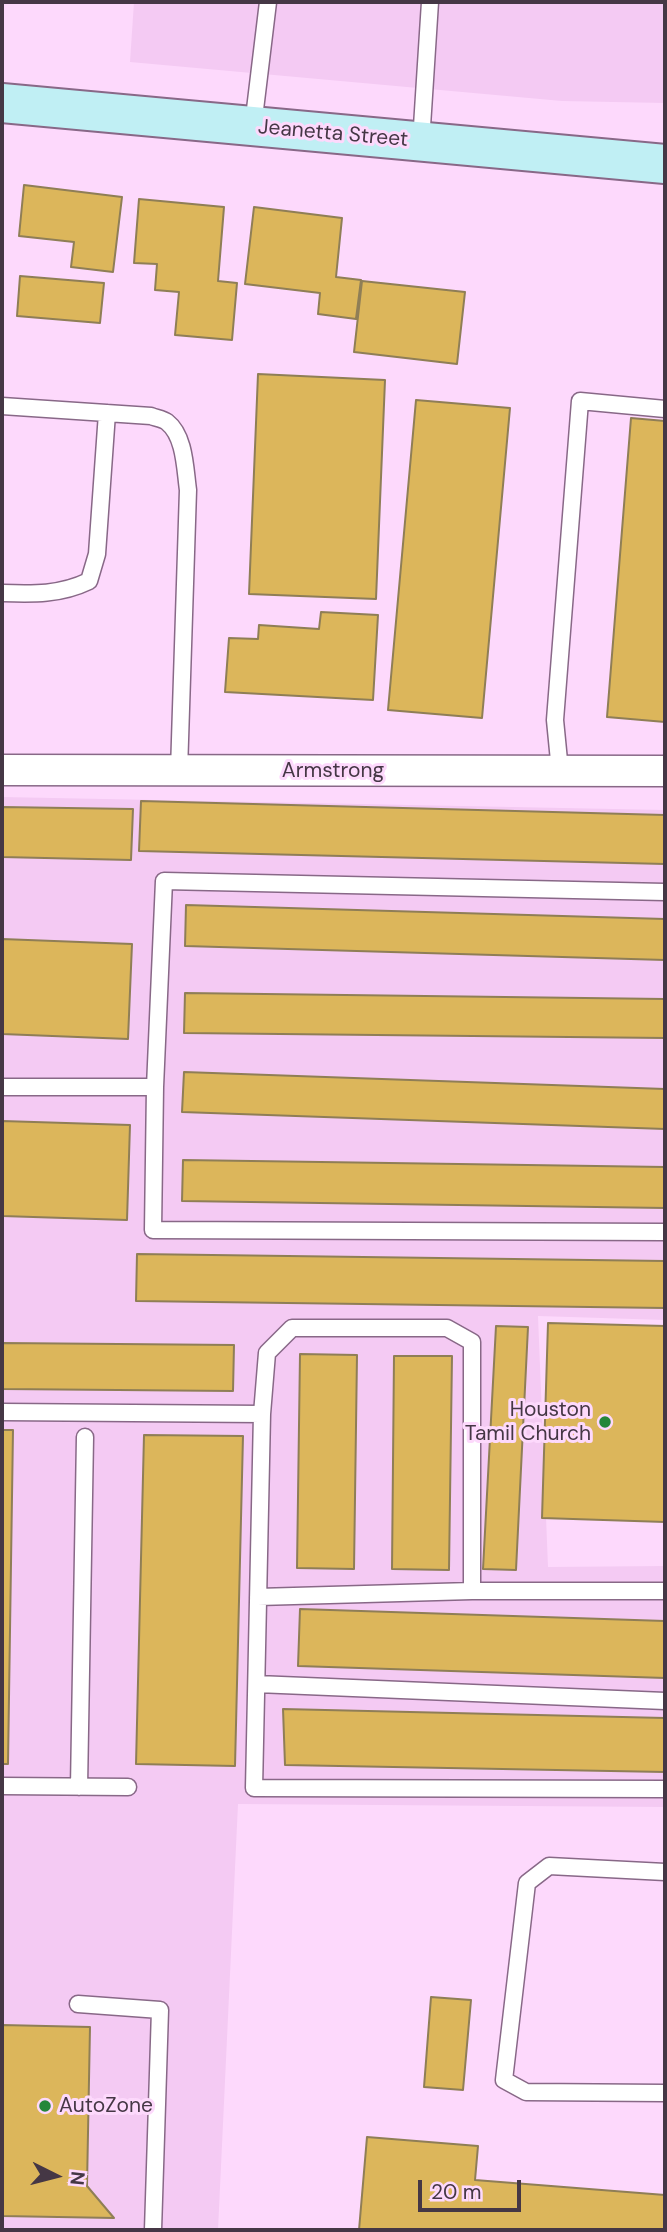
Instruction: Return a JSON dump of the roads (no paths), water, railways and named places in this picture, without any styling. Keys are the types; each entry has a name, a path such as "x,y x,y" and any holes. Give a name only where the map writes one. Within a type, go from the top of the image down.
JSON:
{"street":[{"name":"Jeanetta Street","path":"2,103 665,164"},
{"name":"Armstrong","path":"2,771 665,771"}],"lane":[{"path":"253,126 268,2"},
{"path":"421,142 430,2"},
{"path":"559,771 555,720 580,401 665,409"},
{"path":"2,406 151,416 167,422 177,435 183,452 188,490 179,771"},
{"path":"2,593 49,594 73,589 89,581 97,554 107,413"},
{"path":"665,892 164,881 155,1087 153,1230 665,1232"},
{"path":"2,1087 155,1087"},
{"path":"472,1591 472,1342 447,1328 292,1328 267,1353 262,1414 254,1788 665,1789"},
{"path":"2,1412 262,1414"},
{"path":"79,1787 85,1437"},
{"path":"258,1597 472,1591 665,1591"},
{"path":"257,1684 665,1701"},
{"path":"2,1786 128,1787"},
{"path":"665,1872 549,1866 527,1884 504,2080 526,2092 665,2094"},
{"path":"78,2004 160,2010 153,2230"}],"place":[{"name":"Houston Tamil Church","path":"605,1422"},
{"name":"AutoZone","path":"45,2106"}]}
